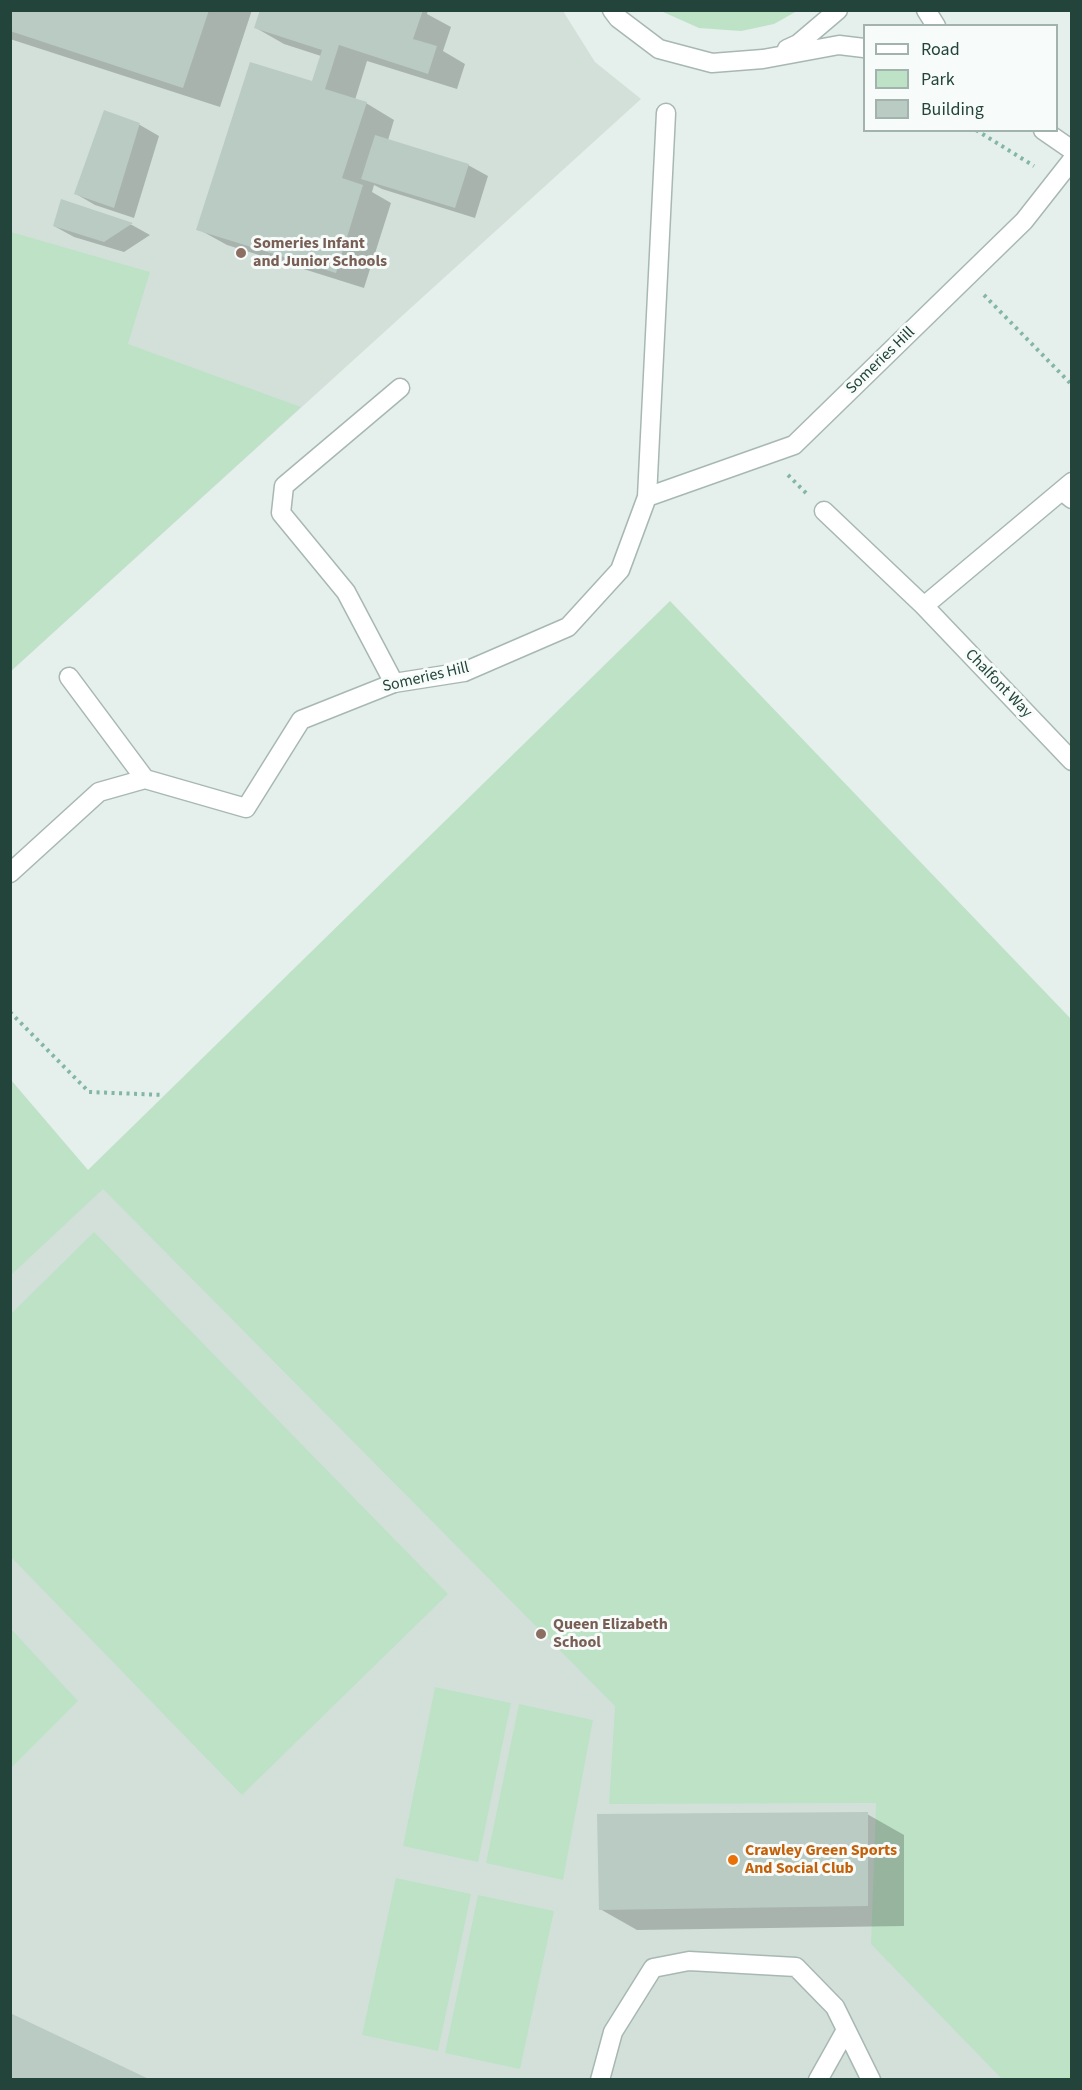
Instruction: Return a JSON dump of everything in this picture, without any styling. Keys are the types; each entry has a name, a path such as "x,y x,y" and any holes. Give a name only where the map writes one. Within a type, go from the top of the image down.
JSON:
{"street":[{"path":"612,10 618,18 659,49 711,63 763,59 839,45 863,48"},
{"path":"763,59 798,44 838,10"},
{"path":"926,10 935,24"},
{"name":"Someries Hill","path":"145,779 246,808 300,720 394,683 464,672 568,627 620,570 647,497 666,113"},
{"path":"1046,132 1071,150"},
{"name":"Someries Hill","path":"647,497 794,445 1024,221 1071,160"},
{"path":"394,683 346,592 281,513 284,486 400,388"},
{"path":"924,606 1068,491"},
{"name":"Chalfont Way","path":"824,511 924,606 1071,761"},
{"path":"10,873 99,792 145,779 69,677"},
{"path":"600,2079 613,2032 653,1968 689,1961 796,1967 835,2007 871,2079"},
{"path":"818,2079 846,2030"}],"path":[{"path":"979,132 1040,170"},
{"path":"967,277 1071,385"},
{"path":"768,454 824,511"},
{"path":"10,1012 89,1092 164,1095"}],"shaded area":[{"name":"Someries Infant and Junior Schools","path":"11,11 563,11 595,62 641,99 11,671"},
{"name":"Queen Elizabeth School","path":"1071,1019 1071,2079 11,2079 10,1080 103,1189"}],"green space":[{"path":"661,11 797,11 774,24 741,31 699,28"},
{"path":"11,232 150,272 128,344 301,407 11,671"},
{"name":"Queen Elizabeth School","path":"670,601 1071,1019 1071,2079 1002,2079 871,1944 876,1803 609,1804 615,1706 103,1189 11,1275 11,1080 88,1170"},
{"path":"94,1232 448,1594 242,1795 11,1557 11,1314"},
{"path":"11,1629 78,1701 11,1768"},
{"path":"435,1687 511,1703 478,1862 403,1846"},
{"path":"519,1704 593,1720 563,1880 486,1863"},
{"path":"396,1878 471,1894 438,2051 362,2035"},
{"path":"478,1895 554,1911 520,2069 445,2053"}],"building":[{"path":"10,10 209,10 183,88 10,31"},
{"path":"260,10 423,10 413,39 437,46 428,74 339,45 325,89 367,102 342,178 363,185 336,273 196,230 250,62 312,81 322,50 254,28"},
{"path":"104,110 140,123 114,208 74,194"},
{"path":"375,135 469,164 455,208 361,179"},
{"path":"61,199 133,223 104,242 53,226"},
{"name":"Crawley Green Sports And Social Club","path":"868,1812 868,1906 599,1910 597,1814"},
{"path":"10,2013 151,2080 10,2080"}],"place":[{"name":"Someries Infant and Junior Schools","path":"241,253"},
{"name":"Queen Elizabeth School","path":"541,1634"},
{"name":"Crawley Green Sports And Social Club","path":"733,1860"}]}
